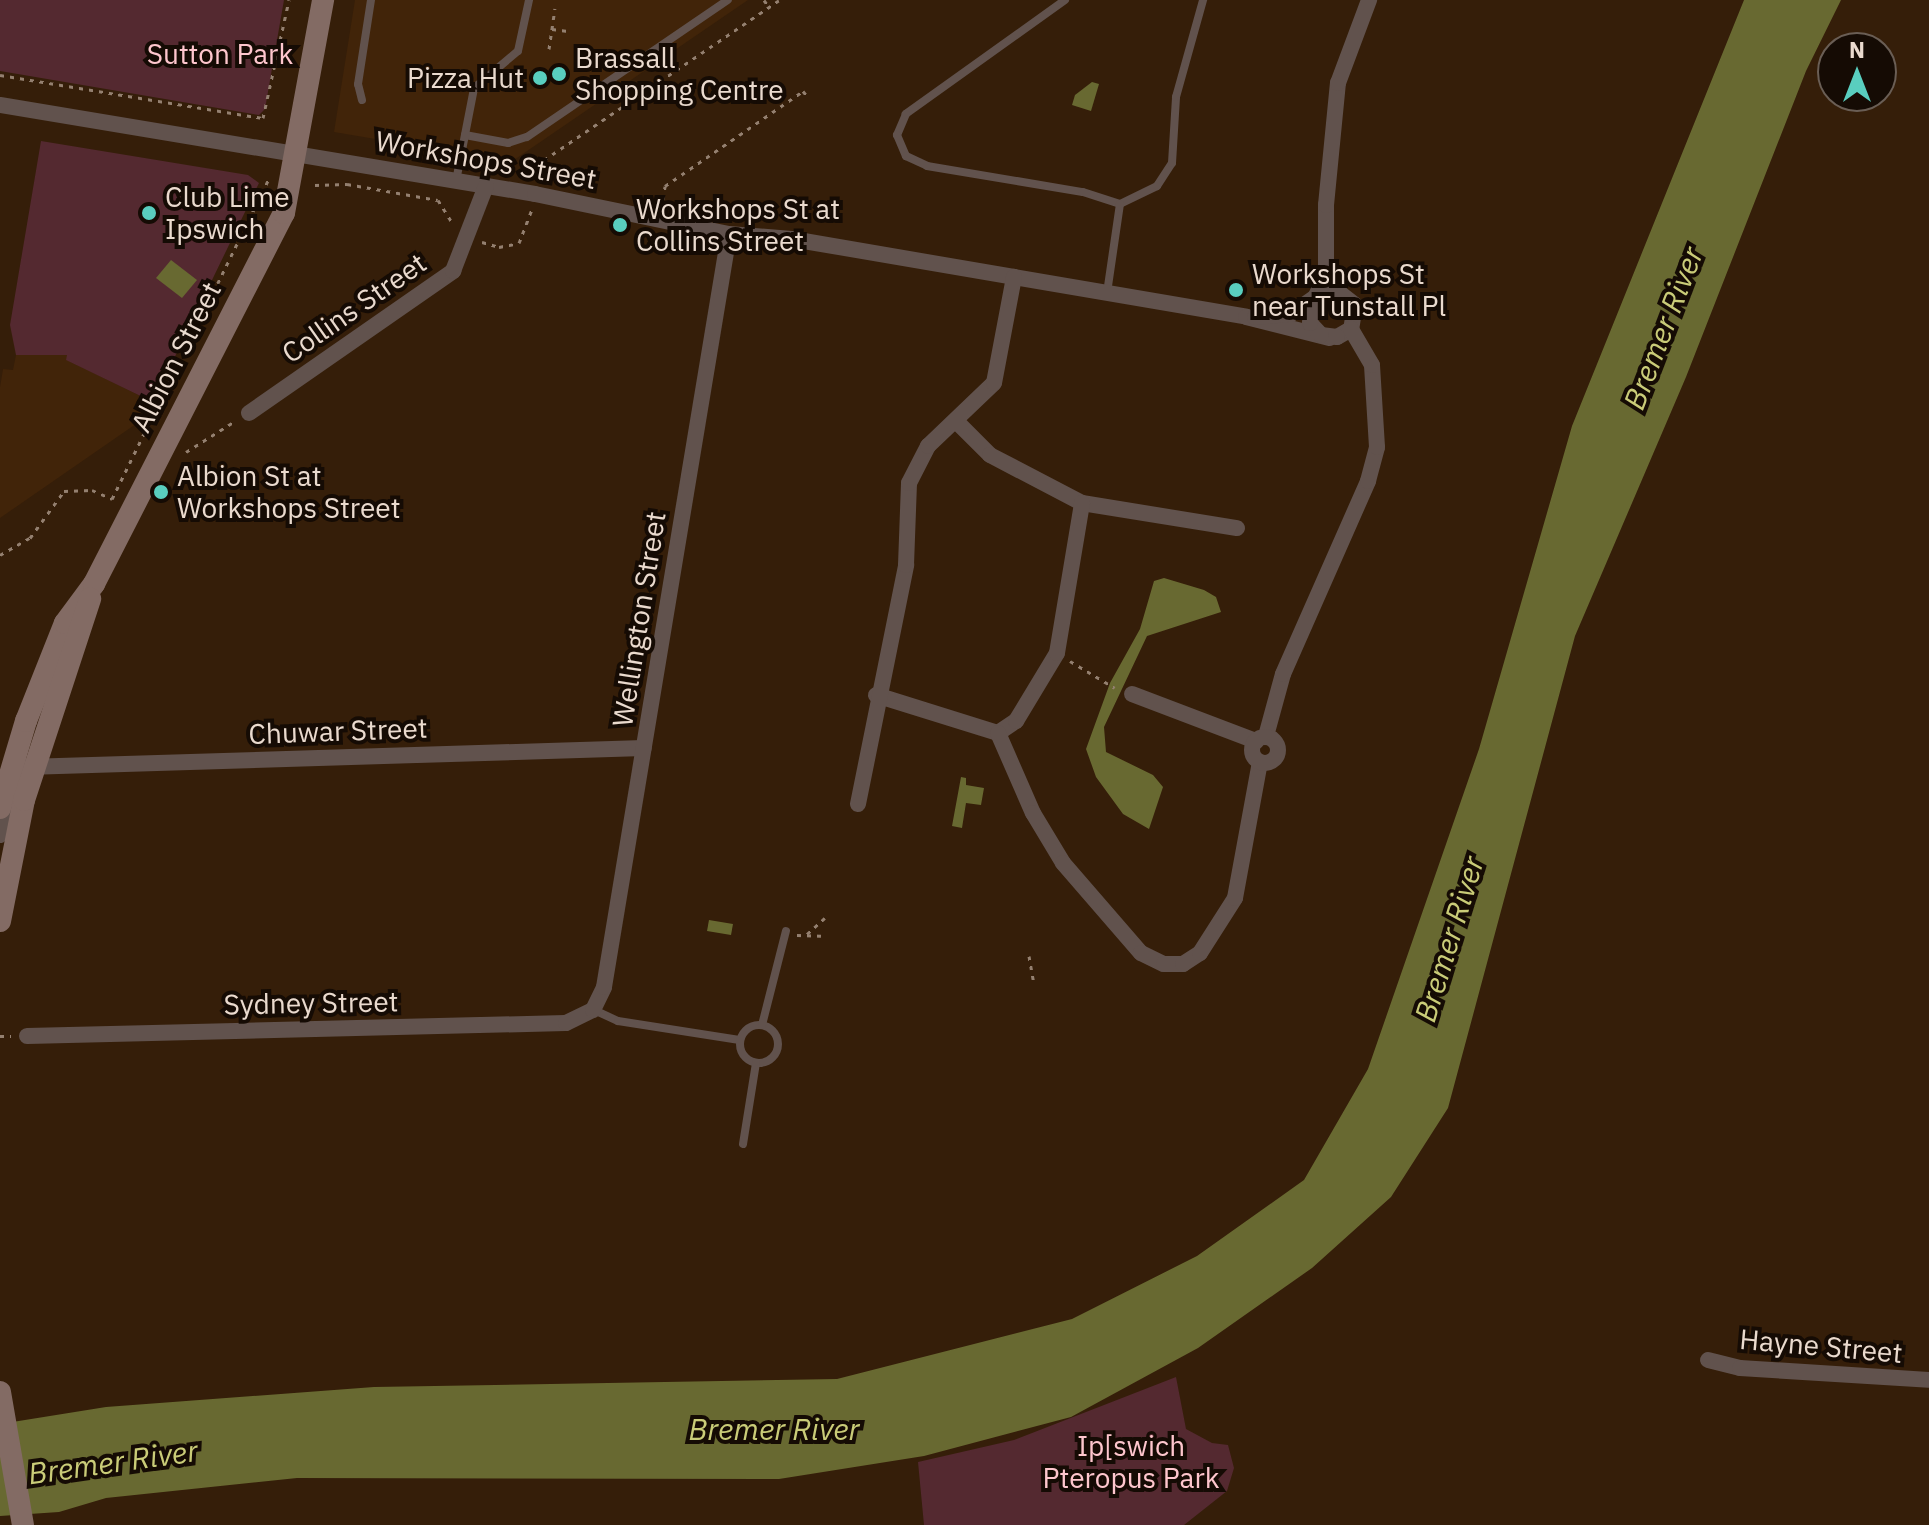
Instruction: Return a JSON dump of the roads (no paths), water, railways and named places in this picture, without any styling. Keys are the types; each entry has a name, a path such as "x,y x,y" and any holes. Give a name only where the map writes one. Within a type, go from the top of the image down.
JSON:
{"main road":[{"name":"Albion Street","path":"0,808 54,649 94,584 277,230 297,153 323,0"},
{"name":"Albion Street","path":"0,921 34,766 94,584"},
{"path":"0,1392 23,1525"}],"street":[{"path":"1351,329 1329,338 1310,323 1314,299 1326,275 1326,205 1338,83 1369,0"},
{"name":"Workshops Street","path":"0,105 691,222 729,234 769,236 1246,317 1276,329 1329,338"},
{"name":"Collins Street","path":"249,413 453,271 486,186"},
{"name":"Wellington Street","path":"593,1010 604,987 729,234"},
{"path":"1327,243 1344,293 1355,305 1351,329"},
{"path":"858,804 876,695 905,573 909,483 928,446 994,383 1014,277"},
{"path":"1314,299 1329,290 1344,293"},
{"name":"Workshops Street","path":"1246,317 1291,314 1314,299"},
{"path":"876,695 998,733 1033,813 1063,863 1120,932 1141,953 1164,964 1183,964 1200,953 1235,898 1260,762 1252,753 1261,738 1283,674 1368,481 1377,447 1372,365 1366,345 1351,329"},
{"path":"956,421 990,455 1082,503 1237,528"},
{"path":"998,733 1016,721 1057,653 1082,503"},
{"path":"1126,692 1261,738"},
{"name":"Chuwar Street","path":"34,766 644,748"},
{"name":"Albion Street","path":"0,835 18,776 34,766"},
{"name":"Sydney Street","path":"27,1036 566,1023 593,1010"},
{"name":"Hayne Street","path":"1708,1360 1740,1368 1929,1380"}],"lane":[{"path":"362,100 358,84 371,0"},
{"path":"456,181 474,88 520,47 528,0"},
{"path":"465,135 521,140 728,0"},
{"path":"1065,0 911,110 900,122 899,143 906,156 927,166 1083,192 1120,204 1157,186 1169,171 1176,97 1203,0"},
{"path":"1107,293 1120,204"},
{"path":"762,1025 786,931"},
{"path":"593,1010 618,1021 740,1040"},
{"path":"762,1025 774,1031 778,1050 769,1061 756,1063 745,1057 740,1040 746,1030 762,1025"},
{"path":"743,1144 756,1063"}],"water":[{"name":"Bremer River","path":"1744,0 1841,0 1825,32 1817,32 1817,49 1686,377 1575,636 1448,1108 1391,1197 1312,1268 1198,1348 1071,1417 924,1456 779,1479 297,1478 106,1498 59,1512 0,1516 0,1424 106,1407 374,1387 837,1379 1072,1319 1197,1256 1304,1180 1368,1069 1479,749 1572,426"},
{"path":"1092,82 1099,84 1091,111 1072,105 1075,95"},
{"path":"171,260 197,280 182,298 156,278"},
{"path":"1164,578 1204,590 1216,597 1221,612 1147,636 1104,727 1106,752 1153,775 1163,787 1149,829 1123,814 1096,777 1086,749 1110,683 1140,629 1154,581"},
{"path":"961,777 966,778 966,785 984,788 981,805 966,803 962,828 952,826"},
{"path":"709,920 733,924 731,935 707,931"}],"place":[{"name":"Brassall Shopping Centre","path":"559,74"},
{"name":"Pizza Hut","path":"540,78"},
{"name":"Club Lime Ipswich","path":"149,213"},
{"name":"Workshops St at Collins Street","path":"620,225"},
{"name":"Workshops St near Tunstall Pl","path":"1236,290"},
{"name":"Albion St at Workshops Street","path":"161,492"}],"park label":[{"name":"Sutton Park","path":"220,54"},
{"name":"Ip[swich Pteropus Park","path":"1131,1462"}]}
